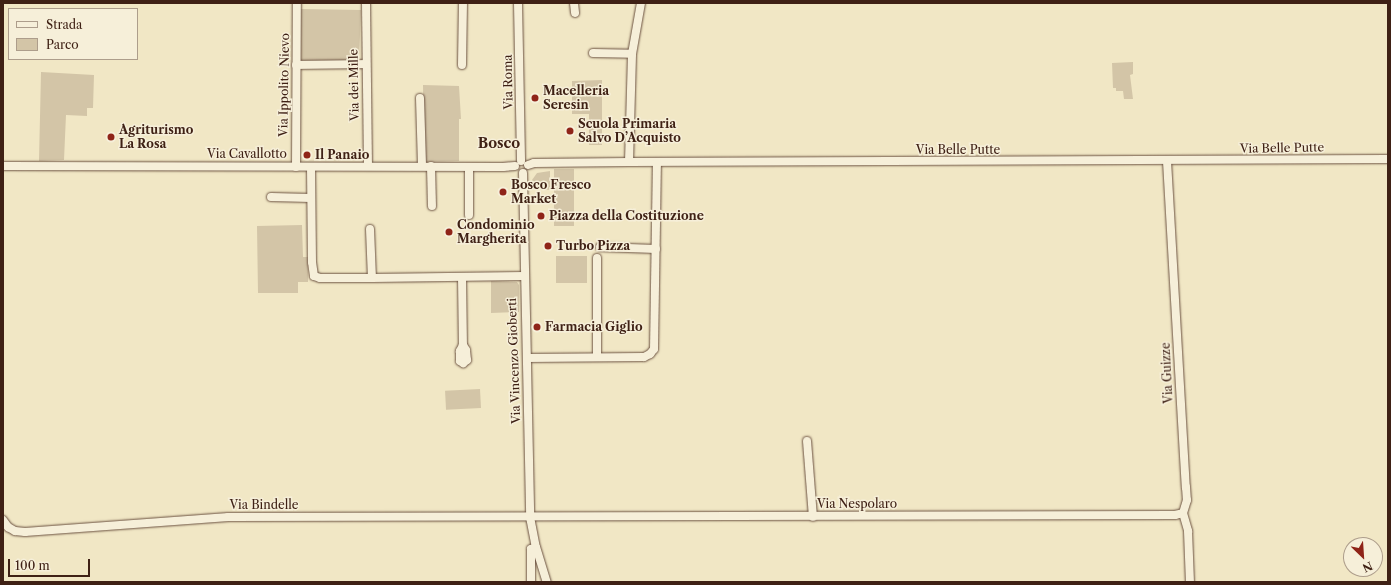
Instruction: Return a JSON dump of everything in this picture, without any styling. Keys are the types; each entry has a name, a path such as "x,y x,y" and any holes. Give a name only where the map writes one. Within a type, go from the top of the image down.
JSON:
{"street":[{"name":"Via Ippolito Nievo","path":"296,167 297,3"},
{"name":"Via dei Mille","path":"366,3 368,166"},
{"path":"462,65 463,3"},
{"name":"Via Roma","path":"518,3 521,164"},
{"path":"574,3 575,14"},
{"path":"629,162 632,54 641,3"},
{"path":"593,53 632,54"},
{"path":"296,65 366,64"},
{"path":"420,98 422,166"},
{"name":"Via Belle Putte","path":"521,164 629,162 1388,159"},
{"name":"Via Guizze","path":"1167,161 1187,500 1183,513 1188,531 1190,582"},
{"path":"527,358 644,357 650,354 654,349 657,162"},
{"name":"Via Cavallotto","path":"3,166 469,167 521,164"},
{"name":"Via Vincenzo Gioberti","path":"521,164 517,172 523,174 530,517 536,547 547,582"},
{"path":"311,166 312,272 314,276 320,278 524,276"},
{"path":"431,166 432,206"},
{"path":"469,167 469,215"},
{"path":"271,197 311,198"},
{"path":"370,229 372,278"},
{"path":"600,247 656,249"},
{"path":"597,258 597,358"},
{"path":"462,277 463,345"},
{"path":"807,441 813,517"},
{"name":"Via Nespolaro","path":"530,517 1168,516 1183,513"},
{"name":"Via Bindelle","path":"3,520 8,527 15,531 25,532 228,517 530,517"},
{"name":"Via Vincenzo Gioberti","path":"531,582 531,549 536,547"}],"green space":[{"path":"300,9 361,10 359,60 304,62 301,60"},
{"path":"1133,62 1133,74 1130,75 1133,99 1124,99 1123,91 1116,91 1116,88 1113,88 1112,63"},
{"path":"41,72 94,75 93,108 87,108 87,116 66,115 64,160 39,161"},
{"path":"602,80 602,145 589,145 589,114 572,114 572,81"},
{"path":"423,85 459,86 461,119 459,119 459,161 424,162"},
{"path":"554,169 574,169 574,226 554,226"},
{"path":"550,171 550,190 530,188 532,180 537,173"},
{"path":"302,225 303,257 308,257 308,282 298,282 298,293 258,293 257,226"},
{"path":"556,256 587,256 587,283 556,283"},
{"path":"491,281 517,282 519,285 519,312 491,313"},
{"path":"480,389 481,408 446,410 445,391"}],"place":[{"name":"Macelleria Seresin","path":"535,98"},
{"name":"Scuola Primaria Salvo D’Acquisto","path":"570,131"},
{"name":"Agriturismo La Rosa","path":"111,137"},
{"name":"Il Panaio","path":"307,155"},
{"name":"Bosco Fresco Market","path":"503,192"},
{"name":"Piazza della Costituzione","path":"541,216"},
{"name":"Condominio Margherita","path":"449,232"},
{"name":"Turbo Pizza","path":"548,246"},
{"name":"Farmacia Giglio","path":"537,327"}],"district":[{"name":"Bosco","path":"499,143"}]}
